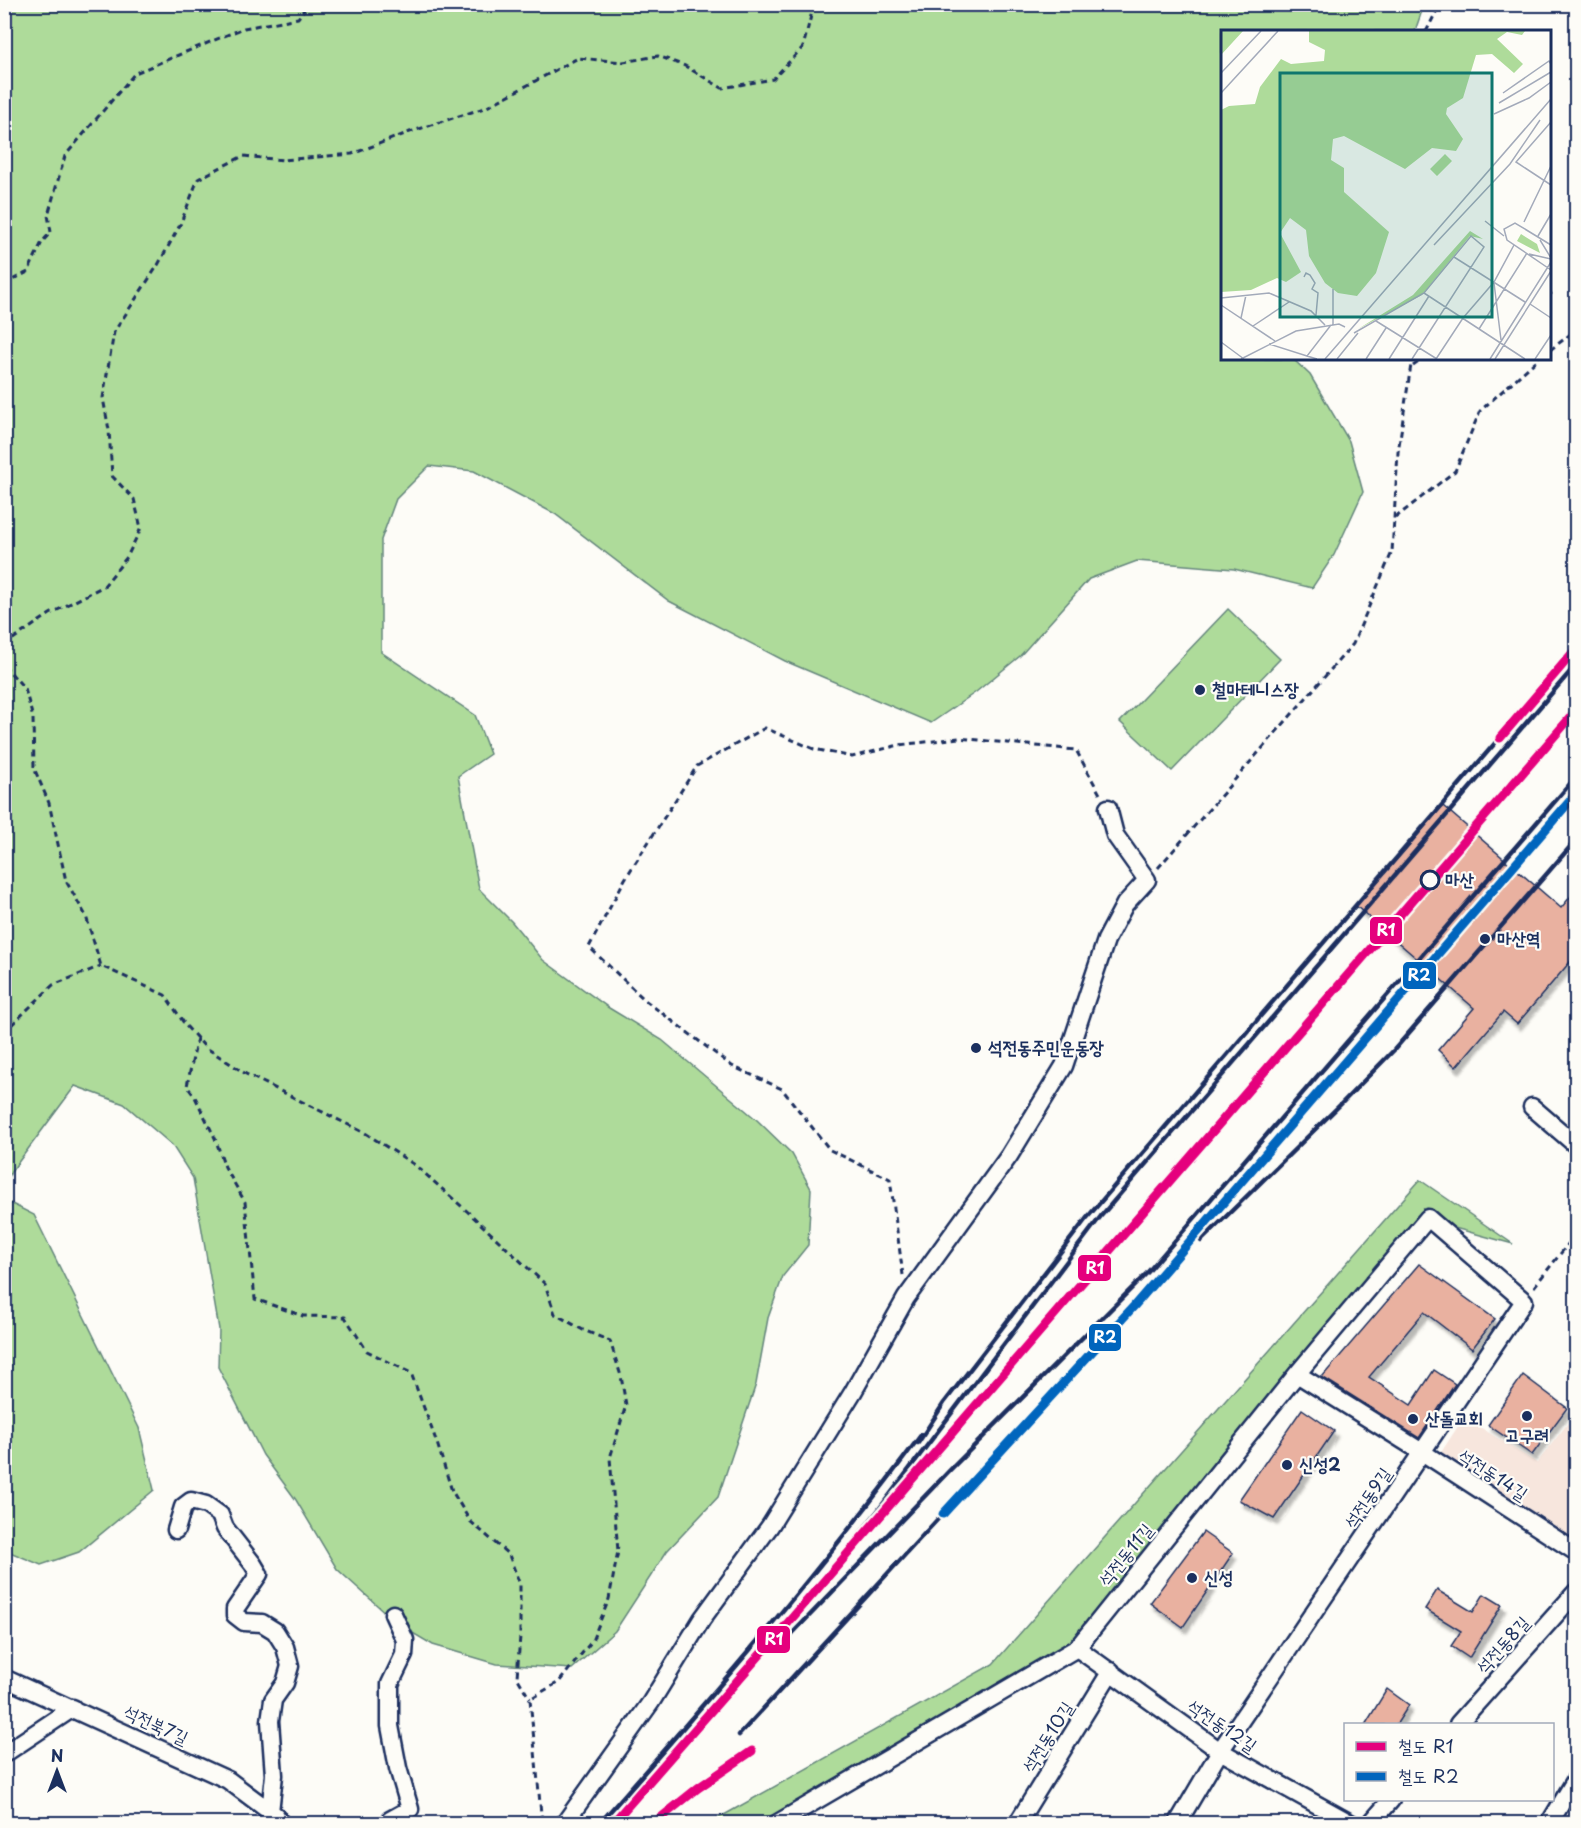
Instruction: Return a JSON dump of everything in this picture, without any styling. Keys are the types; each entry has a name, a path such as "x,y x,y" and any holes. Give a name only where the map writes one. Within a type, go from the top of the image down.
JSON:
{"street":[{"path":"564,1824 651,1702 702,1619 770,1526 853,1392 906,1298 1009,1156 1064,1066 1106,940 1125,904 1147,880 1115,835 1108,808"},
{"path":"1532,1107 1576,1145"},
{"name":"석전동11길","path":"776,1824 1077,1648 1297,1374 1428,1218 1524,1300"},
{"name":"석전동9길","path":"1177,1824 1220,1751 1524,1300"},
{"name":"석전동14길","path":"1297,1374 1576,1552"},
{"path":"176,1530 183,1507 190,1501 206,1505 220,1515 225,1528 259,1574 234,1609 235,1615 244,1622 262,1623 275,1630 285,1647 290,1666 285,1683 273,1700 270,1720 276,1818"},
{"name":"석전동8길","path":"1460,1723 1576,1592"},
{"path":"389,1824 390,1820 410,1809 398,1768 390,1726 390,1684 404,1655 405,1640 393,1614"},
{"name":"석전동12길","path":"1077,1648 1220,1751 1352,1824"},
{"name":"석전동10길","path":"1017,1824 1111,1671"},
{"name":"석전북7길","path":"4,1678 228,1780 276,1818"},
{"path":"4,1754 73,1708"},
{"path":"1549,1824 1576,1779"},
{"path":"1370,1824 1390,1801"}],"path":[{"path":"4,284 28,272 42,242 51,232 48,215 65,156 135,73 244,28 298,18 308,4"},
{"path":"4,645 50,614 104,586 128,557 141,528 134,499 112,476 109,430 103,398 114,332 158,265 180,225 198,179 243,156 283,160 352,154 487,107 578,58 623,62 658,56 685,66 722,88 773,79 803,47 814,4"},
{"path":"1427,30 1440,4"},
{"path":"1551,349 1576,330"},
{"path":"1147,880 1353,644 1392,552 1398,452 1412,360"},
{"path":"1413,366 1421,360"},
{"path":"1395,518 1455,471 1479,411 1537,360"},
{"path":"4,665 25,688 33,717 34,768 49,803 66,881 86,916 100,966"},
{"path":"906,1298 890,1179 830,1150 782,1089 732,1066 646,1001 589,947 625,879 696,766 765,728 814,749 852,758 899,745 959,738 1076,750 1108,808"},
{"path":"4,1032 53,985 100,966 165,996 205,1047 246,1074 365,1133 415,1165 545,1284 555,1314 583,1330 610,1341 621,1376 626,1405 610,1458 618,1551 609,1599 592,1641 559,1682 530,1699"},
{"path":"197,1038 187,1086 195,1097 225,1167 245,1202 255,1299 303,1316 345,1317 367,1352 411,1373 452,1491 470,1521 509,1555 520,1585 517,1677 530,1699 542,1824"},
{"path":"1524,1300 1576,1234"}],"shaded area":[{"path":"1575,1414 1576,1541 1440,1454 1464,1417 1537,1463"}],"green space":[{"path":"5,5 1424,5 1415,30 1221,30 1221,360 1294,360 1310,375 1349,441 1363,492 1334,555 1312,588 1234,569 1137,561 1089,579 1020,656 976,692 931,723 785,661 669,601 555,514 474,471 429,466 396,499 381,540 381,652 475,715 490,754 458,776 479,889 512,922 543,960 609,1008 662,1040 757,1120 792,1154 811,1189 808,1245 783,1276 768,1318 756,1384 718,1497 667,1551 615,1631 572,1669 497,1664 433,1645 399,1625 337,1569 296,1500 263,1455 218,1367 219,1329 193,1178 172,1145 124,1104 75,1086 11,1172 5,1186"},
{"name":"철마테니스장","path":"1228,609 1280,659 1172,771 1120,722"},
{"path":"1420,1180 1513,1244 1422,1219 1056,1659 770,1823 708,1824 993,1664"},
{"path":"4,1200 34,1215 139,1428 154,1490 79,1552 41,1565 5,1550"}],"building":[{"name":"마산역","path":"1443,806 1561,908 1576,890 1576,955 1517,1024 1503,1012 1456,1067 1438,1050 1474,1008 1356,906"},
{"path":"1419,1264 1495,1319 1472,1349 1424,1312 1369,1377 1411,1405 1434,1370 1455,1384 1419,1438 1322,1377"},
{"name":"고구려","path":"1523,1375 1567,1408 1532,1455 1488,1425"},
{"name":"신성2","path":"1302,1409 1334,1431 1274,1519 1239,1500"},
{"name":"신성","path":"1203,1532 1233,1553 1183,1627 1150,1603"},
{"path":"1437,1590 1473,1612 1484,1594 1502,1605 1469,1658 1451,1646 1461,1631 1425,1609"},
{"path":"1387,1689 1409,1705 1397,1723 1366,1723"}],"railway":[{"path":"918,1443 944,1403 1086,1219 1576,649"},
{"path":"780,1632 876,1513 1101,1216 1576,665"},
{"path":"785,1641 950,1470 1147,1273 1576,777"},
{"path":"739,1735 1134,1306 1576,794"},
{"path":"1201,1241 1394,1050 1576,840"},
{"path":"599,1824 764,1632 844,1535 921,1435"},
{"path":"653,1824 698,1788 752,1751"}],"rail line":[{"name":"R1","path":"1500,738 1576,649"},
{"name":"R1","path":"612,1824 1576,711"},
{"name":"R2","path":"943,1514 1134,1306 1576,794"},
{"name":"R1","path":"653,1824 698,1788 752,1751"}],"place":[{"name":"철마테니스장","path":"1200,690"},
{"name":"마산","path":"1430,880"},
{"name":"마산역","path":"1485,939"},
{"name":"석전동주민운동장","path":"976,1048"},
{"name":"고구려","path":"1527,1416"},
{"name":"산돌교회","path":"1413,1419"},
{"name":"신성2","path":"1287,1465"},
{"name":"신성","path":"1192,1578"}]}
